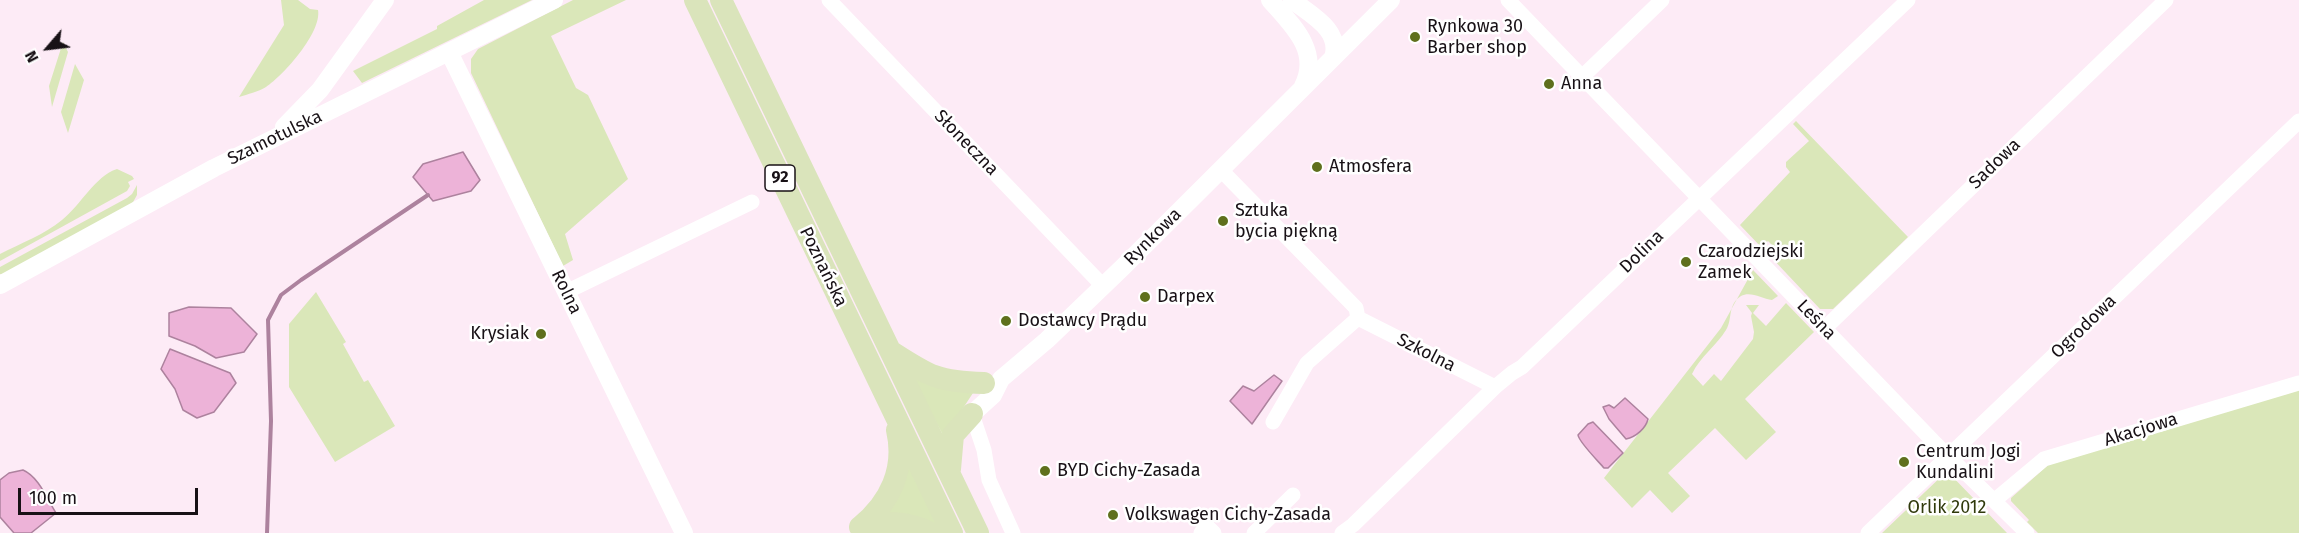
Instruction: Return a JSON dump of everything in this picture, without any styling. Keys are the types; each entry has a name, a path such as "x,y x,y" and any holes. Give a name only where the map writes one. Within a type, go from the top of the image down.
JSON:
{"main road":[{"name":"Poznańska","path":"695,0 952,533"},
{"name":"Poznańska","path":"722,0 978,533"},
{"path":"891,351 918,369 941,380 992,381"},
{"path":"854,530 877,512 887,498 895,482 899,466 899,439 886,397"},
{"path":"950,474 950,445 953,435 972,414"},
{"path":"854,530 877,523 914,526 931,533"}],"street":[{"path":"256,148 293,120 315,96 385,0"},
{"name":"Szamotulska","path":"0,285 256,148 554,0"},
{"name":"Słoneczna","path":"829,0 1103,286"},
{"path":"1270,0 1299,34 1317,49 1333,58 1334,42 1327,28 1292,0"},
{"name":"Rynkowa","path":"1333,58 1347,54 1360,45 1405,0"},
{"name":"Leśna","path":"1508,0 1824,329 2027,533"},
{"path":"1582,77 1662,0"},
{"name":"Dolina","path":"1342,533 1495,387 1522,368 1908,0"},
{"name":"Sadowa","path":"1824,329 2166,0"},
{"path":"1327,28 1344,27 1357,23 1387,4"},
{"name":"Rynkowa","path":"972,414 993,394 992,381 1047,340 1387,4"},
{"path":"1299,34 1307,48 1309,67 1300,90"},
{"name":"Rolna","path":"449,52 684,533"},
{"name":"Ogrodowa","path":"1868,533 2299,121"},
{"path":"1220,169 1356,308 1358,318 1307,363 1273,422"},
{"path":"566,292 752,202"},
{"name":"Szkolna","path":"1358,318 1495,387"},
{"name":"Akacjowa","path":"1995,500 2044,459 2299,383"},
{"path":"972,414 981,440 989,480 1012,533"},
{"path":"1254,533 1293,495"},
{"path":"1201,533 1206,525 1214,533"}],"green space":[{"path":"281,0 298,0 310,9 318,10 314,30 300,52 274,81 260,90 239,97 284,25"},
{"path":"484,0 532,0 362,83 353,71 437,29 437,26"},
{"path":"573,0 626,0 551,36 576,88 588,95 628,179 565,234 573,260 563,266 471,73 471,59 478,49"},
{"path":"63,42 68,52 52,107 49,86"},
{"path":"75,64 84,80 68,133 61,112"},
{"path":"1796,121 1908,237 1833,309 1820,309 1770,256 1778,251 1768,241 1761,247 1740,225 1790,172 1786,167 1786,162 1809,141 1793,124"},
{"path":"117,169 134,179 128,182 130,186 127,191 0,261 0,254 62,220 95,184"},
{"path":"137,185 137,195 132,204 4,275 0,274 0,267 127,198"},
{"path":"1753,270 1778,296 1772,300 1745,295 1737,300"},
{"path":"316,292 346,342 343,344 364,382 368,380 395,426 335,462 289,387 289,324"},
{"path":"1786,303 1814,332 1745,399 1776,432 1746,460 1715,428 1668,473 1690,496 1672,513 1650,490 1632,508 1604,478 1721,328 1732,308 1726,330 1692,374 1703,386 1714,374 1721,381 1753,339 1752,313 1746,305 1759,305 1753,313 1766,326"},
{"path":"911,375 973,393 944,437"},
{"path":"2299,390 2299,533 2038,533 2011,501 2011,498 2048,465"},
{"path":"906,461 941,528 886,515"},
{"name":"Orlik 2012","path":"1947,471 2007,533 1882,533"}],"shaded area":[{"path":"463,152 480,180 471,191 433,201 413,177 423,164"},
{"path":"189,307 231,308 257,334 244,352 216,358 195,346 169,336 169,313"},
{"path":"170,349 230,373 236,383 214,412 197,418 183,410 175,389 161,369"},
{"path":"1274,375 1282,381 1252,424 1230,401 1243,386 1254,391"},
{"path":"1625,398 1648,419 1640,432 1626,439 1609,419 1603,407 1609,405 1614,408"},
{"path":"1593,422 1623,453 1608,468 1604,468 1585,447 1578,435"},
{"path":"23,470 38,483 56,513 31,533 14,533 0,517 0,480 9,473"}],"waterway":[{"path":"267,533 271,421 268,320 281,295 428,195"}],"place":[{"name":"Rynkowa 30 Barber shop","path":"1415,37"},
{"name":"Anna","path":"1549,84"},
{"name":"Atmosfera","path":"1317,167"},
{"name":"Sztuka bycia piękną","path":"1223,221"},
{"name":"Czarodziejski Zamek","path":"1686,262"},
{"name":"Darpex","path":"1145,297"},
{"name":"Dostawcy Prądu","path":"1006,321"},
{"name":"Krysiak","path":"541,334"},
{"name":"Centrum Jogi Kundalini","path":"1904,462"},
{"name":"BYD Cichy-Zasada","path":"1045,471"},
{"name":"Volkswagen Cichy-Zasada","path":"1113,515"}]}
